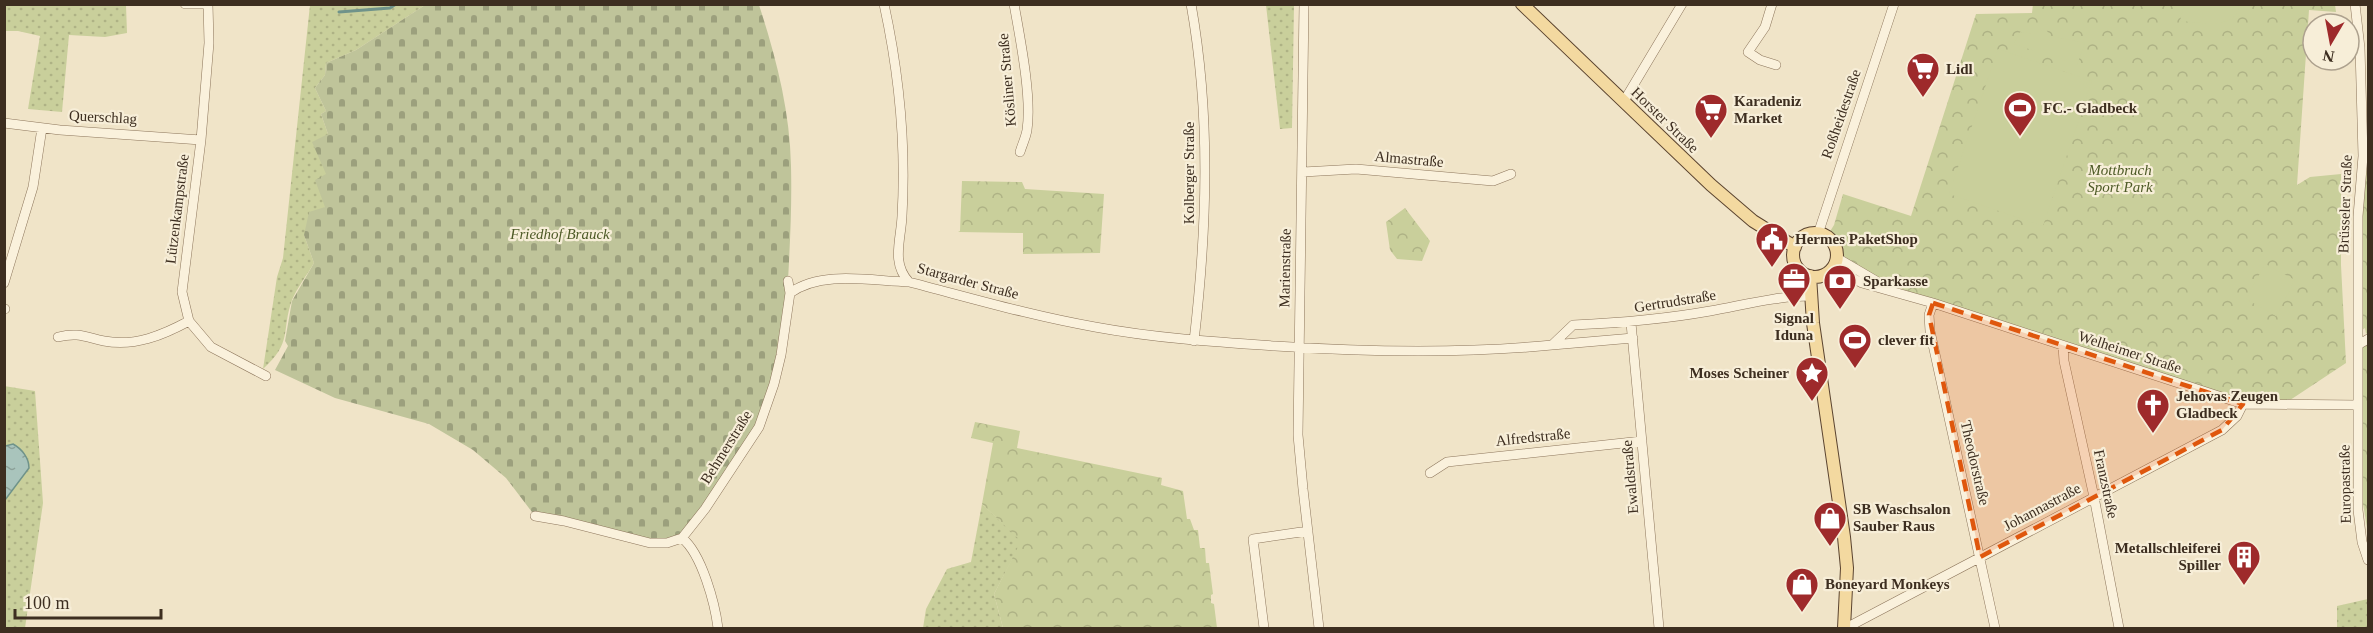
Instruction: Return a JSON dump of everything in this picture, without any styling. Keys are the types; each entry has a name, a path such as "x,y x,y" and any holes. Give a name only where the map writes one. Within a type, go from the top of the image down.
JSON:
{"main road":[{"name":"Horster Straße","path":"1522,4 1711,185 1753,221 1795,247"},
{"path":"1818,234 1831,240 1836,249 1835,263 1821,276 1810,276 1803,273 1797,266 1794,255 1795,247 1805,236 1818,234"},
{"path":"1810,276 1810,296 1844,537 1845,628"}],"street":[{"name":"Lützenkampstraße","path":"185,4 207,4 208,43 201,140 182,292 189,321 211,347 266,376"},
{"name":"Stargarder Straße","path":"884,4 897,84 902,141 902,214 898,262 901,273 909,282 1003,307 1095,327 1194,341 1299,348"},
{"name":"Kösliner Straße","path":"1014,4 1027,103 1027,130 1020,152"},
{"name":"Kolberger Straße","path":"1191,4 1201,76 1206,181 1204,242 1194,341"},
{"name":"Marienstraße","path":"1304,4 1298,435 1319,628"},
{"path":"1624,101 1682,4"},
{"path":"1772,4 1765,27 1748,52 1760,60 1776,65"},
{"name":"Roßheidestraße","path":"1818,234 1894,4"},
{"name":"Brüsseler Straße","path":"2355,4 2361,48 2363,156 2358,216 2358,405"},
{"name":"Querschlag","path":"4,123 60,130 201,140"},
{"path":"4,282 33,187 42,128"},
{"name":"Almastraße","path":"1303,172 1356,169 1493,181 1511,174"},
{"name":"Welheimer Straße","path":"1835,263 1862,283 1933,303 2243,404 2358,405"},
{"path":"790,293 802,285 822,279 909,282"},
{"name":"Behmerstraße","path":"682,538 710,501 759,427 774,384 790,293 788,281"},
{"name":"Gertrudstraße","path":"1552,345 1573,325 1631,323 1709,311 1783,296 1810,296"},
{"name":"Theodorstraße","path":"1933,303 1929,315 1930,331 1995,628"},
{"path":"58,337 72,333 106,342 128,343 151,339 189,321"},
{"name":"Ewaldstraße","path":"1631,323 1659,628"},
{"name":"Gertrudstraße","path":"1299,348 1473,351 1633,338"},
{"path":"2358,345 2368,339"},
{"name":"Franzstraße","path":"2063,346 2064,361 2094,497 2119,628"},
{"name":"Johannastraße","path":"1845,628 2222,430 2237,416 2243,404"},
{"name":"Europastraße","path":"2358,405 2358,510 2362,542 2368,560"},
{"name":"Alfredstraße","path":"1430,473 1447,462 1642,441"},
{"path":"535,516 650,543 667,543 682,538 690,544 703,574 716,610 718,628"},
{"path":"1264,628 1253,538 1308,531"}],"highlighted area":[{"path":"1933,303 2243,404 2222,430 1980,557 1929,315"}],"green space":[{"name":"Mottbruch Sport Park","path":"2033,4 2335,5 2336,12 2309,10 2309,12 2301,12 2301,72 2305,72 2297,185 2310,177 2341,174 2341,265 2346,363 2284,404 2242,402 1923,298 1866,273 1841,258 1839,245 1829,233 1834,225 1843,194 1911,216 1976,14 2032,13"},
{"path":"4,5 126,5 127,33 105,37 69,35 62,112 28,109 40,36 18,31 5,31"},
{"path":"310,5 425,5 356,50 326,63 325,75 315,88 326,111 321,114 328,134 325,207 304,235 314,263 292,300 285,336 279,351 263,369 277,277 283,258"},
{"name":"Friedhof Brauck","path":"425,5 759,5 776,64 788,125 791,181 788,281 790,293 767,407 691,528 667,543 535,516 506,478 473,450 429,424 335,398 275,370 288,346 285,341 292,301 314,263 304,235 309,212 325,207 315,180 326,174 312,142 328,134 321,114 326,111 315,88 325,75 326,63 356,50"},
{"path":"1266,5 1294,5 1292,128 1280,129"},
{"path":"2184,5 2239,5 2232,19 2225,22 2206,23 2180,21"},
{"path":"2038,30 2047,31 2051,36 2085,43 2077,65 2014,44 2020,32 2036,34"},
{"name":"FC.- Gladbeck","path":"1998,49 2092,81 2043,226 1949,194"},
{"path":"2368,147 2368,332 2366,334 2365,328 2358,333 2362,151"},
{"path":"962,181 1022,182 1025,189 1104,194 1100,253 1023,254 1023,233 958,232 960,231"},
{"path":"1405,208 1430,241 1422,261 1397,259 1390,250 1386,222"},
{"path":"2265,264 2295,280 2276,316 2246,299"},
{"path":"2368,340 2368,533 2363,504 2360,345"},
{"path":"4,386 35,391 43,503 25,628 5,628"},
{"path":"975,422 1020,431 1017,448 1162,478 1161,485 1183,491 1187,519 1190,519 1194,530 1198,530 1200,548 1205,548 1206,563 1209,563 1213,594 1211,603 1214,604 1217,628 1003,628 994,594 1021,541 982,504 993,443 971,438"},
{"path":"982,504 1022,541 994,594 1003,628 923,628 926,609 947,569 971,562"},
{"path":"2368,599 2368,628 2337,628 2337,606"}],"water":[{"path":"13,444 24,454 29,468 5,500 5,446"}],"waterway":[{"path":"339,12 390,8 396,4"}],"place":[{"name":"Lidl","path":"1923,98"},
{"name":"FC.- Gladbeck","path":"2020,137"},
{"name":"Karadeniz Market","path":"1711,139"},
{"name":"Hermes PaketShop","path":"1772,268"},
{"name":"Signal Iduna","path":"1794,308"},
{"name":"Sparkasse","path":"1840,310"},
{"name":"clever fit","path":"1855,369"},
{"name":"Moses Scheiner","path":"1812,402"},
{"name":"Jehovas Zeugen Gladbeck","path":"2153,434"},
{"name":"SB Waschsalon Sauber Raus","path":"1830,547"},
{"name":"Metallschleiferei Spiller","path":"2244,586"},
{"name":"Boneyard Monkeys","path":"1802,613"}]}
